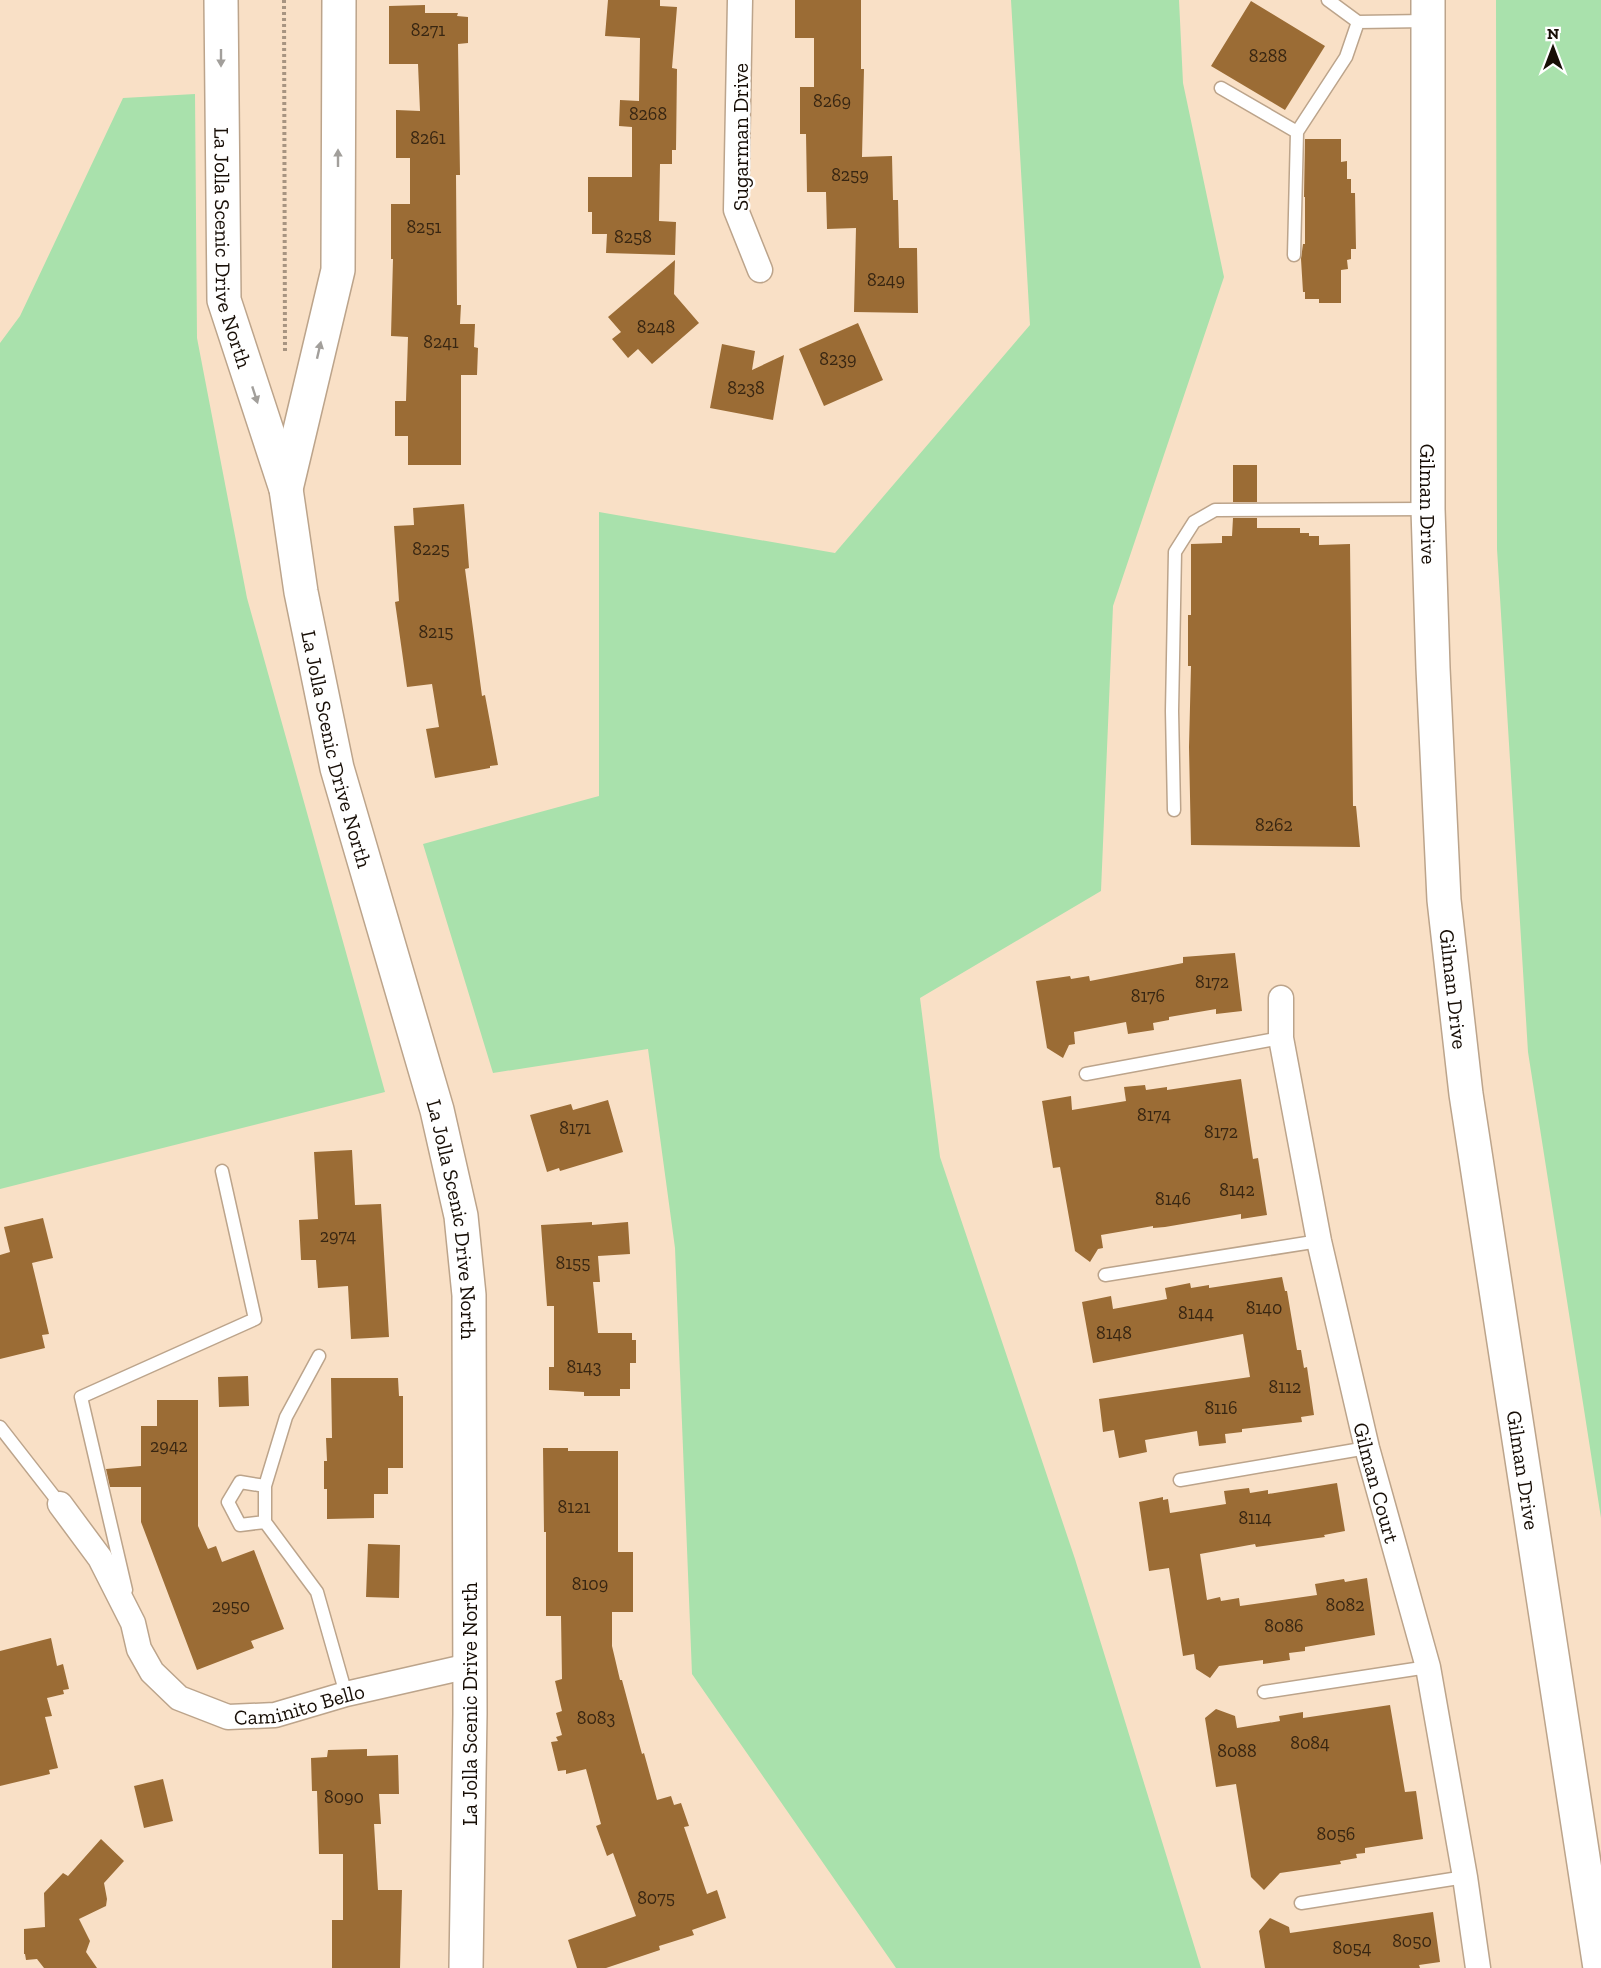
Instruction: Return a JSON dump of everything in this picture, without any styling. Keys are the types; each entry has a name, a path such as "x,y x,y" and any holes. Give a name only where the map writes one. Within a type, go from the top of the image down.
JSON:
{"main road":[{"name":"La Jolla Scenic Drive North","path":"221,0 224,300 286,489 301,592 338,768 437,1110 461,1216 469,1295 470,1666 466,1968"},
{"name":"La Jolla Scenic Drive North","path":"286,489 338,270 339,0"},
{"name":"Gilman Drive","path":"1428,11 1428,509 1440,853 1466,1094 1600,1968"}],"street":[{"name":"Sugarman Drive","path":"740,0 736,210 760,270"},
{"name":"Gilman Court","path":"1281,998 1281,1038 1319,1241 1367,1448 1428,1667 1465,1877 1478,1968"},
{"name":"Caminito Bello","path":"60,1504 100,1558 133,1623 139,1649 152,1672 179,1698 228,1718 275,1715 346,1694 470,1666"}],"lane":[{"path":"1328,0 1358,22 1428,11"},
{"path":"1294,255 1297,132 1346,57 1358,22"},
{"path":"1221,88 1297,132"},
{"path":"1174,810 1172,711 1175,552 1194,522 1215,510 1428,509"},
{"path":"1086,1074 1281,1038"},
{"path":"133,1623 81,1397 255,1319 222,1171"},
{"path":"1105,1275 1319,1241"},
{"path":"319,1356 286,1417 265,1486 265,1522 317,1592 346,1694"},
{"path":"0,1427 60,1504"},
{"path":"1180,1480 1367,1448"},
{"path":"265,1486 240,1482 228,1502 240,1525 265,1522"},
{"path":"1264,1692 1428,1667"},
{"path":"1301,1903 1465,1877"}],"path":[{"path":"284,0 285,358"}],"green space":[{"path":"1011,0 1179,0 1183,83 1224,277 1113,606 1101,891 920,998 940,1157 1075,1559 1201,1968 896,1968 692,1674 675,1248 648,1049 493,1073 423,844 599,796 599,512 835,553 1030,325"},
{"path":"1496,0 1601,0 1601,1518 1528,1052 1497,549"},
{"path":"195,94 197,338 247,598 385,1092 0,1189 0,343 20,316 123,98"}],"building":[{"path":"608,0 660,0 660,6 677,7 672,68 677,69 676,150 672,150 672,164 660,164 659,221 676,222 675,255 606,253 607,234 592,234 592,212 588,212 588,177 632,177 632,127 619,126 620,100 639,101 640,38 605,36"},
{"path":"795,0 861,0 861,69 864,69 862,157 892,156 893,200 898,200 899,248 917,248 918,313 854,312 856,228 827,229 826,192 807,192 806,134 800,134 800,87 814,87 814,38 795,38"},
{"path":"1251,1 1325,46 1285,110 1211,66"},
{"path":"425,5 425,13 458,13 457,16 468,17 468,43 458,44 460,175 456,175 457,305 461,305 460,324 475,324 474,347 478,348 477,375 461,375 461,465 408,465 408,436 395,436 395,401 406,401 408,337 391,336 393,259 391,259 391,204 410,204 410,158 396,158 396,110 420,111 418,64 389,64 389,6"},
{"path":"1305,139 1341,139 1341,162 1347,161 1347,179 1351,179 1351,193 1355,193 1356,249 1351,249 1351,259 1347,260 1348,269 1341,270 1341,303 1319,303 1319,299 1305,299 1305,292 1303,292 1301,259 1303,244 1305,244"},
{"path":"675,260 674,294 699,323 652,364 638,349 628,358 612,339 621,332 608,317"},
{"path":"858,323 883,380 824,406 799,349"},
{"path":"722,344 755,351 752,370 784,355 773,420 710,408"},
{"path":"1233,465 1257,465 1257,502 1233,502"},
{"path":"464,504 469,568 465,569 482,696 485,695 498,765 435,778 426,729 439,727 432,684 407,687 395,602 399,601 394,526 414,525 413,508"},
{"path":"1233,518 1257,518 1257,528 1300,528 1300,533 1319,536 1319,545 1350,544 1353,806 1356,806 1360,847 1191,845 1189,747 1191,666 1188,666 1188,615 1191,615 1191,544 1222,543 1222,536 1232,536"},
{"path":"1235,953 1242,1011 1216,1014 1216,1009 1169,1017 1169,1020 1153,1023 1154,1030 1128,1034 1126,1022 1074,1032 1075,1044 1069,1045 1063,1058 1047,1048 1036,981 1089,976 1090,981 1183,963 1183,957"},
{"path":"1241,1079 1253,1159 1258,1158 1267,1215 1241,1219 1241,1214 1101,1235 1103,1248 1098,1249 1090,1262 1075,1251 1060,1167 1053,1168 1042,1101 1071,1096 1072,1110 1126,1101 1124,1087 1145,1085 1146,1090 1167,1087 1167,1090"},
{"path":"608,1100 623,1152 560,1171 559,1168 547,1172 530,1115 571,1104 573,1110"},
{"path":"352,1150 355,1205 381,1204 389,1337 351,1339 348,1286 318,1288 316,1260 301,1260 299,1220 318,1219 314,1152"},
{"path":"43,1218 53,1258 32,1263 49,1334 42,1335 45,1348 0,1359 0,1255 10,1252 4,1227"},
{"path":"592,1222 592,1225 628,1222 630,1254 598,1256 600,1282 593,1282 598,1333 632,1333 632,1340 636,1340 636,1363 630,1363 630,1389 620,1389 620,1396 584,1396 584,1392 549,1390 549,1367 554,1367 554,1306 547,1306 541,1225"},
{"path":"1282,1277 1285,1291 1287,1291 1297,1350 1301,1350 1304,1368 1307,1367 1314,1415 1301,1417 1302,1422 1242,1429 1242,1432 1225,1434 1226,1443 1199,1446 1197,1431 1145,1440 1147,1452 1119,1458 1114,1430 1103,1432 1099,1399 1250,1377 1243,1334 1093,1363 1082,1302 1111,1296 1113,1309 1167,1299 1165,1288 1190,1283 1191,1288 1209,1285 1209,1288"},
{"path":"248,1376 249,1406 219,1407 218,1377"},
{"path":"331,1378 398,1378 399,1396 403,1396 403,1468 388,1468 388,1494 374,1494 374,1518 327,1519 324,1461 327,1461 326,1438 332,1438"},
{"path":"157,1400 198,1400 198,1526 208,1549 216,1546 222,1562 254,1550 284,1629 251,1641 254,1648 197,1670 141,1522 141,1487 110,1487 106,1469 141,1466 141,1426 157,1426"},
{"path":"543,1448 568,1448 568,1451 618,1451 618,1552 633,1552 633,1612 612,1612 612,1646 620,1680 622,1680 657,1800 671,1796 674,1805 681,1803 689,1826 684,1827 707,1894 717,1890 726,1918 692,1930 694,1935 659,1946 660,1950 606,1968 577,1968 568,1940 636,1916 613,1853 607,1856 596,1826 601,1824 586,1769 566,1774 566,1770 558,1771 551,1742 558,1741 556,1737 562,1735 556,1713 562,1711 555,1681 562,1679 561,1616 546,1616"},
{"path":"1337,1483 1345,1531 1324,1535 1325,1537 1256,1547 1255,1544 1200,1554 1207,1600 1220,1597 1221,1601 1239,1598 1240,1606 1317,1595 1315,1584 1367,1578 1375,1635 1305,1647 1305,1651 1289,1653 1290,1660 1263,1664 1263,1660 1219,1666 1210,1678 1196,1669 1194,1654 1183,1656 1169,1568 1149,1571 1139,1502 1163,1497 1163,1500 1168,1499 1170,1513 1226,1504 1224,1491 1249,1488 1250,1493 1268,1490 1268,1494"},
{"path":"368,1544 400,1545 399,1598 366,1597"},
{"path":"51,1638 57,1666 63,1664 69,1689 63,1690 64,1694 47,1698 52,1716 45,1717 58,1768 49,1770 50,1774 0,1786 0,1651"},
{"path":"1390,1705 1405,1792 1416,1791 1423,1839 1365,1848 1365,1853 1356,1854 1357,1858 1340,1861 1341,1864 1280,1873 1264,1890 1251,1877 1236,1784 1216,1787 1205,1718 1216,1709 1235,1716 1237,1728 1280,1721 1279,1716 1303,1712 1303,1718"},
{"path":"367,1749 367,1756 398,1755 399,1794 379,1794 381,1824 374,1824 378,1890 402,1890 400,1968 332,1968 332,1920 343,1920 343,1854 319,1854 317,1791 312,1791 311,1758 327,1757 328,1750"},
{"path":"163,1779 173,1821 144,1828 134,1786"},
{"path":"101,1839 124,1861 104,1883 106,1906 79,1919 90,1941 86,1952 97,1968 44,1968 37,1959 26,1960 24,1929 45,1927 44,1893 63,1873 68,1876"},
{"path":"1433,1912 1440,1962 1419,1965 1420,1968 1265,1968 1259,1931 1270,1918 1289,1927 1290,1933"}]}
